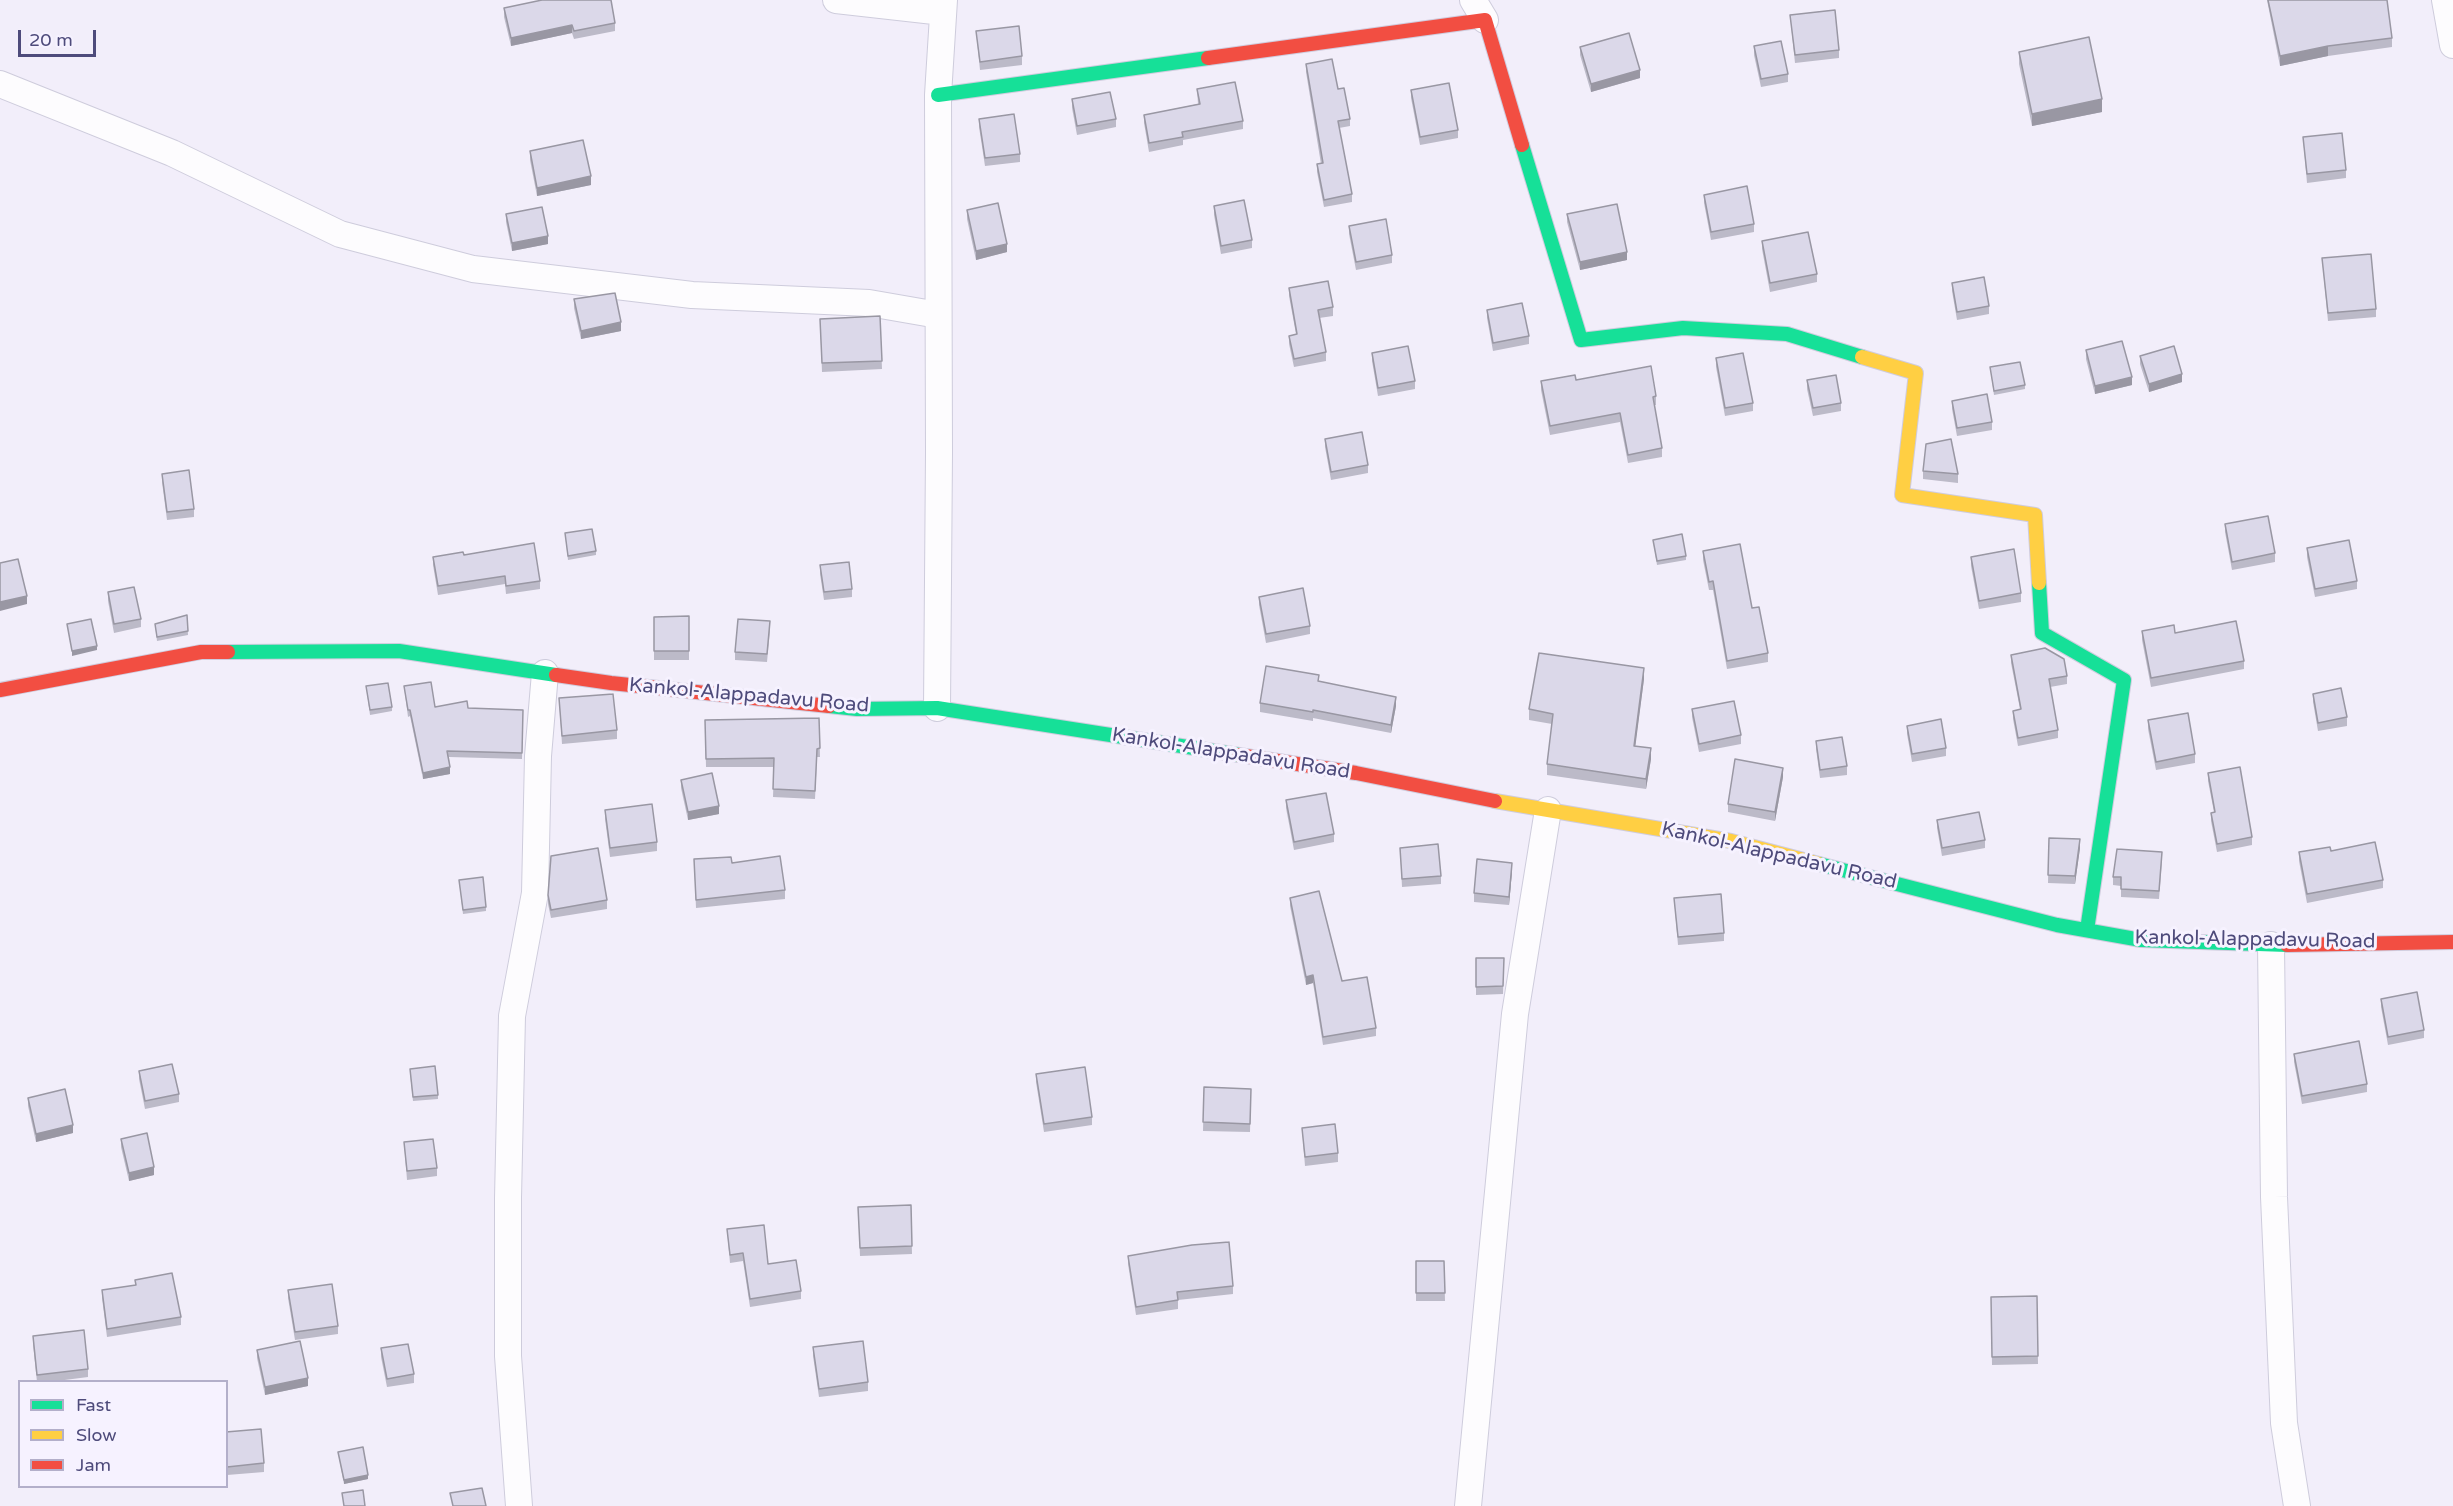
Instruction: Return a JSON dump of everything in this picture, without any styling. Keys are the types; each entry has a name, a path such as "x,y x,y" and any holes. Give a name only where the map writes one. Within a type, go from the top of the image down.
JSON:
{"main road":[{"path":"938,95 1479,10 1581,340 1683,328 1787,334 1916,373 1902,495 2035,514 2042,633 2124,680 2087,930"},
{"name":"Kankol-Alappadavu Road","path":"0,690 201,652 399,651 611,683 856,709 937,708 1356,773 1450,793 1731,841 2057,925 2141,940 2271,945 2453,942"}],"street":[{"path":"836,0 944,6 938,95 937,708"},
{"path":"2445,0 2453,45"},
{"path":"0,84 172,153 340,234 473,269 692,295 869,303 938,315"},
{"path":"519,1506 508,1356 508,1198 512,1016 534,893 538,756 545,673"},
{"path":"1468,1506 1515,1014 1548,810"},
{"path":"2271,945 2274,1197 2283,1411 2297,1506"}],"building":[{"path":"542,0 611,0 615,23 574,31 572,25 511,38 504,8"},
{"path":"2268,0 2387,0 2392,38 2328,46 2280,56"},
{"path":"1835,10 1839,50 1795,55 1790,15"},
{"path":"1019,26 1022,56 980,62 976,31"},
{"path":"1629,33 1640,70 1591,84 1580,47"},
{"path":"2089,37 2102,99 2032,114 2019,52"},
{"path":"1781,41 1788,74 1761,79 1754,46"},
{"path":"1332,59 1338,89 1344,88 1350,119 1338,121 1352,194 1324,200 1317,164 1323,163 1306,64"},
{"path":"1235,82 1243,121 1182,132 1183,137 1149,143 1144,115 1200,104 1197,89"},
{"path":"1449,83 1458,130 1420,137 1411,90"},
{"path":"1110,92 1116,119 1077,126 1072,99"},
{"path":"1014,114 1020,154 985,158 979,119"},
{"path":"2342,133 2346,170 2307,174 2303,137"},
{"path":"583,140 591,176 537,188 530,151"},
{"path":"1747,186 1754,224 1711,232 1704,195"},
{"path":"1244,200 1252,240 1221,246 1214,206"},
{"path":"998,203 1007,244 976,251 967,210"},
{"path":"1617,204 1627,252 1580,262 1567,214"},
{"path":"542,207 548,236 512,243 506,214"},
{"path":"1386,219 1392,255 1356,262 1349,226"},
{"path":"1808,232 1817,274 1770,283 1762,241"},
{"path":"2371,254 2376,309 2328,313 2322,258"},
{"path":"1984,277 1989,306 1957,312 1952,283"},
{"path":"1328,281 1333,307 1318,310 1326,352 1294,359 1289,336 1297,334 1289,288"},
{"path":"615,293 621,322 581,331 574,299"},
{"path":"1522,303 1529,336 1493,343 1487,310"},
{"path":"880,316 882,361 822,363 820,319"},
{"path":"2122,341 2132,377 2095,386 2086,350"},
{"path":"1408,346 1415,381 1378,388 1372,353"},
{"path":"2174,346 2182,374 2149,384 2140,356"},
{"path":"1743,353 1753,403 1725,408 1716,358"},
{"path":"2020,362 2025,385 1994,391 1990,367"},
{"path":"1651,366 1656,396 1653,397 1662,448 1628,455 1620,413 1550,426 1541,381 1575,375 1576,380"},
{"path":"1836,375 1841,403 1813,408 1807,380"},
{"path":"1987,394 1992,422 1957,428 1952,401"},
{"path":"1362,432 1368,465 1331,472 1325,439"},
{"path":"1951,439 1958,474 1923,471 1926,444"},
{"path":"189,470 194,509 167,512 162,474"},
{"path":"2268,516 2275,553 2232,562 2225,524"},
{"path":"592,529 596,551 568,556 565,533"},
{"path":"1682,534 1686,556 1657,561 1653,540"},
{"path":"2349,540 2357,581 2315,589 2307,548"},
{"path":"534,543 540,581 506,586 505,576 438,586 433,557 463,552 464,555"},
{"path":"1740,544 1752,608 1759,607 1768,653 1727,661 1713,581 1709,582 1703,551"},
{"path":"2014,549 2021,593 1979,601 1971,557"},
{"path":"18,559 27,596 0,602 0,563"},
{"path":"849,562 852,589 824,592 820,565"},
{"path":"134,587 141,619 114,624 108,592"},
{"path":"1303,588 1310,626 1266,634 1259,597"},
{"path":"187,615 188,631 157,637 155,624"},
{"path":"689,616 689,651 654,651 654,617"},
{"path":"91,619 97,646 72,651 67,624"},
{"path":"738,619 770,621 767,654 735,652"},
{"path":"2236,621 2244,661 2151,678 2142,631 2174,625 2175,633"},
{"path":"2045,648 2064,659 2067,676 2049,679 2058,730 2018,738 2013,711 2021,709 2011,655"},
{"path":"1539,653 1644,668 1634,746 1651,748 1646,779 1547,764 1553,714 1529,709"},
{"path":"1266,666 1319,675 1318,681 1396,697 1391,725 1313,710 1313,712 1260,703"},
{"path":"431,682 435,707 467,701 468,708 523,710 522,753 447,751 450,767 423,773 404,686"},
{"path":"388,683 392,707 370,710 366,686"},
{"path":"2341,688 2347,717 2318,723 2313,694"},
{"path":"613,694 617,730 562,736 559,698"},
{"path":"1734,701 1741,735 1699,744 1692,709"},
{"path":"2188,713 2195,754 2156,762 2148,720"},
{"path":"819,718 820,748 817,749 815,791 773,789 774,758 706,759 705,720"},
{"path":"1941,719 1946,748 1912,754 1907,726"},
{"path":"1842,737 1847,766 1820,770 1816,741"},
{"path":"1735,759 1783,768 1775,812 1728,804"},
{"path":"2240,767 2252,837 2217,844 2211,813 2215,812 2208,773"},
{"path":"712,773 719,806 688,812 681,780"},
{"path":"1326,793 1334,834 1294,842 1286,800"},
{"path":"652,804 657,842 610,848 605,810"},
{"path":"1979,812 1985,840 1942,848 1937,820"},
{"path":"2049,838 2080,839 2075,876 2048,875"},
{"path":"2375,842 2383,880 2307,894 2299,852 2330,847 2331,851"},
{"path":"1438,844 1441,876 1402,879 1400,848"},
{"path":"598,848 607,900 551,910 548,895 551,856"},
{"path":"2117,849 2162,852 2159,891 2121,889 2121,877 2113,877"},
{"path":"780,856 785,890 696,900 694,859 731,857 732,863"},
{"path":"1477,859 1512,863 1509,897 1474,893"},
{"path":"483,877 486,907 463,910 459,880"},
{"path":"1319,891 1342,981 1367,977 1376,1028 1323,1037 1313,975 1306,977 1290,898"},
{"path":"1721,894 1724,933 1678,937 1674,898"},
{"path":"1476,958 1504,958 1503,986 1476,987"},
{"path":"2417,992 2424,1030 2388,1037 2381,999"},
{"path":"2359,1041 2367,1084 2302,1096 2294,1054"},
{"path":"172,1064 179,1094 145,1101 139,1071"},
{"path":"435,1066 438,1095 413,1097 410,1069"},
{"path":"1085,1067 1092,1117 1044,1124 1036,1074"},
{"path":"1204,1087 1251,1089 1250,1124 1203,1122"},
{"path":"65,1089 73,1125 36,1134 28,1098"},
{"path":"1335,1124 1338,1153 1305,1157 1302,1128"},
{"path":"147,1133 154,1167 129,1173 121,1139"},
{"path":"433,1139 437,1168 407,1171 404,1142"},
{"path":"911,1205 912,1246 860,1248 858,1207"},
{"path":"764,1225 768,1264 796,1260 801,1291 750,1299 743,1253 730,1255 727,1229"},
{"path":"1229,1242 1233,1286 1177,1292 1178,1300 1136,1307 1128,1256 1192,1245"},
{"path":"1416,1261 1444,1261 1445,1293 1416,1293"},
{"path":"172,1273 181,1317 107,1329 102,1290 136,1285 135,1280"},
{"path":"332,1284 338,1326 295,1332 288,1290"},
{"path":"2037,1296 2038,1356 1992,1357 1991,1297"},
{"path":"84,1330 88,1369 37,1375 33,1336"},
{"path":"300,1341 308,1378 265,1387 257,1350"},
{"path":"863,1341 868,1382 819,1389 813,1347"},
{"path":"408,1344 414,1374 387,1379 381,1348"},
{"path":"261,1429 264,1463 228,1467 228,1432"},
{"path":"363,1447 368,1475 344,1480 338,1452"},
{"path":"482,1488 486,1506 453,1506 450,1493"},
{"path":"363,1490 365,1506 344,1506 342,1493"}],"traffic: fast":[{"path":"938,95 1208,58"},
{"path":"1522,145 1581,340 1683,328 1787,334 1862,357"},
{"path":"2039,583 2042,633 2124,680 2087,930"},
{"path":"228,652 399,651 556,675"},
{"path":"829,706 857,709 937,708 1239,755"},
{"path":"1819,864 2057,925 2141,940 2287,945"}],"traffic: slow":[{"path":"1862,357 1916,373 1902,495 2035,515 2039,583"},
{"path":"1495,801 1731,841 1819,864"}],"traffic: jam":[{"path":"1208,58 1485,20 1522,145"},
{"path":"0,690 201,652 228,652"},
{"path":"556,675 829,706"},
{"path":"1239,755 1356,773 1495,801"},
{"path":"2287,945 2453,942"}]}
